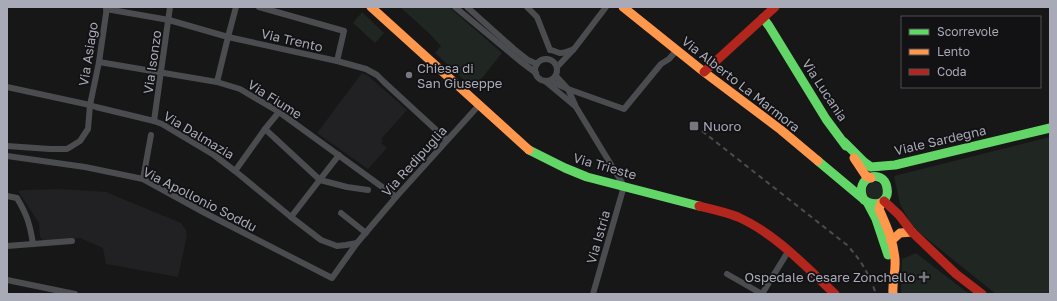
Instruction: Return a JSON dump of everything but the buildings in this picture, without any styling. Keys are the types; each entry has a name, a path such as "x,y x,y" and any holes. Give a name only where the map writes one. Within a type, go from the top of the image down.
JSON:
{"street":[{"name":"Via Isonzo","path":"154,121 162,73 170,7"},
{"path":"217,82 236,7"},
{"path":"259,7 344,31 337,61"},
{"name":"Via Trieste","path":"371,7 480,104 529,150 572,172 717,210 738,217 760,229 788,250 835,294"},
{"path":"455,7 536,73 539,78 624,109 661,64 669,59 677,50"},
{"path":"467,7 514,49 528,60 537,64"},
{"path":"527,7 537,17 550,50"},
{"path":"557,67 574,49 606,7"},
{"name":"Via Alberto La Marmora","path":"623,7 704,72 781,130 866,201"},
{"path":"704,72 775,7"},
{"name":"Via Trento","path":"106,8 168,20 228,37 337,61 366,69 377,75 447,140"},
{"name":"Via Asiago","path":"7,146 67,149 80,141 88,129 90,105 99,62 106,8"},
{"name":"Via Lucania","path":"763,18 826,119 870,177"},
{"path":"550,50 552,49 559,53 574,49"},
{"path":"536,73 535,70 537,64 543,59 548,50 550,50"},
{"path":"543,59 551,59 555,62 558,71 556,76 548,81"},
{"name":"Via Fiume","path":"99,62 217,82 240,89 279,112 396,197"},
{"path":"556,76 568,89 576,107 624,186"},
{"path":"548,81 576,107"},
{"name":"Via Dalmazia","path":"7,87 90,105 162,124 196,144 235,171 321,240 337,246 356,243"},
{"name":"Via Redipuglia","path":"356,243 480,104"},
{"path":"235,171 279,112"},
{"name":"Viale Sardegna","path":"844,142 871,167 894,165 1050,128"},
{"path":"265,129 320,180 347,187 368,190"},
{"path":"143,179 151,135"},
{"path":"292,217 339,155"},
{"name":"Via Apollonio Soddu","path":"7,156 85,167 143,179 204,213 332,278 356,243"},
{"path":"893,293 895,259 876,219 861,193 861,187 870,177 894,165"},
{"path":"870,177 881,179 887,185 888,194 879,209 888,243"},
{"name":"Via Istria","path":"593,294 624,186"},
{"path":"7,196 17,198 24,210 31,226 33,244"},
{"path":"866,201 872,204 882,202"},
{"path":"882,202 898,215 912,232 956,274 982,294"},
{"path":"341,213 366,233"},
{"path":"888,243 900,233 912,232"},
{"path":"7,246 72,241"},
{"path":"728,274 762,294 788,250"},
{"path":"7,280 75,294"}],"shaded area":[{"path":"400,7 449,7 502,53 474,88 435,53 441,46"},
{"path":"362,12 384,33 375,43 353,23"},
{"path":"362,73 367,75 407,110 381,139 383,141 381,143 387,148 368,169 317,133"},
{"path":"1050,137 1050,294 996,294 921,234 911,224 900,204 894,176"},
{"path":"875,182 881,185 884,191 881,197 875,200 869,197 866,191 869,185"},
{"path":"59,189 106,192 181,223 186,230 187,235 178,277 106,264 103,248 80,238 44,241 40,237 39,223 18,191"},
{"name":"Ospedale Cesare Zonchello","path":"916,253 969,294 901,294 902,259"}],"railway":[{"path":"702,131 847,245 864,268 876,294"}],"traffic: fast":[{"path":"763,18 826,119 846,146"},
{"path":"844,142 871,167 895,165 1050,128"},
{"path":"529,150 587,177 699,206"},
{"path":"818,161 867,202 869,203 878,204 885,199 887,196 885,182 880,178 875,177 865,181 862,185 861,192 864,200"},
{"path":"867,202 876,219 888,255"}],"traffic: slow":[{"path":"371,7 529,150"},
{"path":"623,7 704,72 781,130 818,161"},
{"path":"854,158 866,176 871,178"},
{"path":"881,203 879,209 889,234 894,253 895,264 893,294"},
{"path":"891,241 900,233 912,232"}],"traffic: jam":[{"path":"704,72 775,7"},
{"path":"884,201 899,215 912,232 956,274 982,294"},
{"path":"699,206 738,217 765,232 790,251 835,294"}],"place":[{"name":"Chiesa di San Giuseppe","path":"409,75"},
{"name":"Nuoro","path":"694,126"},
{"name":"Ospedale Cesare Zonchello","path":"924,277"}]}
